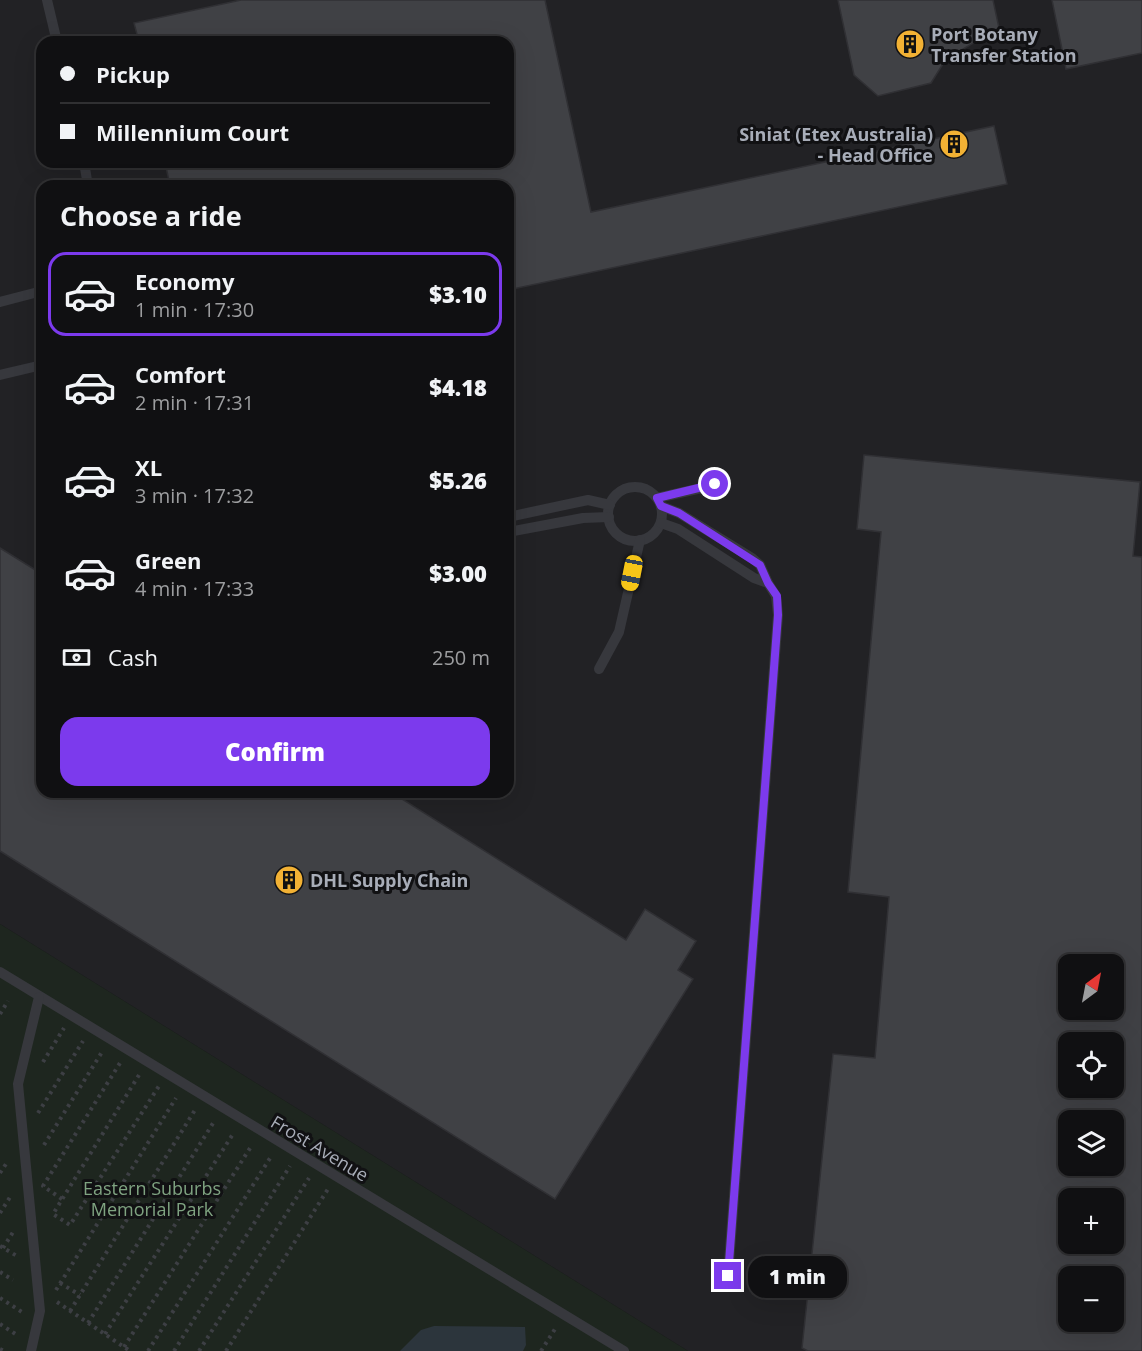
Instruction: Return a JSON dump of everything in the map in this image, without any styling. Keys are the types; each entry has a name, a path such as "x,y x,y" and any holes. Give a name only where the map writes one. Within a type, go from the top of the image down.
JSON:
{"lane":[{"path":"47,0 56,36"},
{"path":"0,302 36,293"},
{"path":"0,375 36,366"},
{"path":"659,502 715,484"},
{"path":"659,502 661,523 648,537 629,540 612,528 609,517 610,505 615,496 622,490 632,487 650,491 659,502 752,558 760,565 777,596 778,615 728,1276"},
{"path":"514,516 588,500 610,505"},
{"path":"514,531 583,518 609,517"},
{"path":"661,523 678,529 754,578 768,583"},
{"path":"599,669 619,632 640,540"},
{"name":"Frost Avenue","path":"0,972 624,1351"},
{"path":"31,1351 40,1311 18,1084 39,997"}],"path":[{"path":"0,1014 8,1001"},
{"path":"39,1068 68,1023"},
{"path":"37,1114 87,1035"},
{"path":"44,1145 105,1047"},
{"path":"62,1199 43,1186 124,1057"},
{"path":"142,1069 53,1214 70,1225 162,1081"},
{"path":"130,1351 51,1298 180,1093"},
{"path":"70,1311 198,1104"},
{"path":"88,1323 217,1116"},
{"path":"105,1334 236,1128"},
{"path":"124,1347 255,1140"},
{"path":"148,1351 274,1151"},
{"path":"174,1351 292,1163"},
{"path":"199,1351 311,1174"},
{"path":"226,1351 330,1186"},
{"path":"0,1272 13,1280"},
{"path":"60,1282 80,1295"},
{"path":"0,1298 23,1312"},
{"path":"541,1351 557,1326"}],"shaded area":[{"path":"0,0 1142,0 1142,1351 688,1351 0,924"},
{"path":"434,1326 525,1327 526,1345 523,1351 400,1351 421,1330"}],"green space":[{"name":"Eastern Suburbs Memorial Park","path":"0,924 688,1351 0,1351"}],"building":[{"name":"Siniat (Etex Australia) - Head Office","path":"241,0 545,0 591,212 994,126 1007,184 514,289 514,180 169,180 166,168 514,168 514,36 137,36 134,23"},
{"name":"Port Botany Transfer Station","path":"838,0 993,0 999,28 946,59 931,83 878,96 854,75"},
{"path":"1052,0 1142,0 1142,53 1066,69"},
{"path":"864,455 1140,482 1133,556 1142,557 1142,1351 808,1351 802,1348 833,1054 875,1058 889,897 848,892 881,532 857,529"},
{"name":"DHL Supply Chain","path":"0,548 36,570 36,798 401,798 626,940 645,909 696,941 678,970 693,979 555,1199 0,851"}],"place":[{"name":"Port Botany Transfer Station","path":"910,44"},
{"name":"Siniat (Etex Australia) - Head Office","path":"954,144"},
{"name":"DHL Supply Chain","path":"289,880"}],"route":[{"path":"715,484 657,498 661,506 679,513 760,565 777,596 778,615 728,1276"}]}
